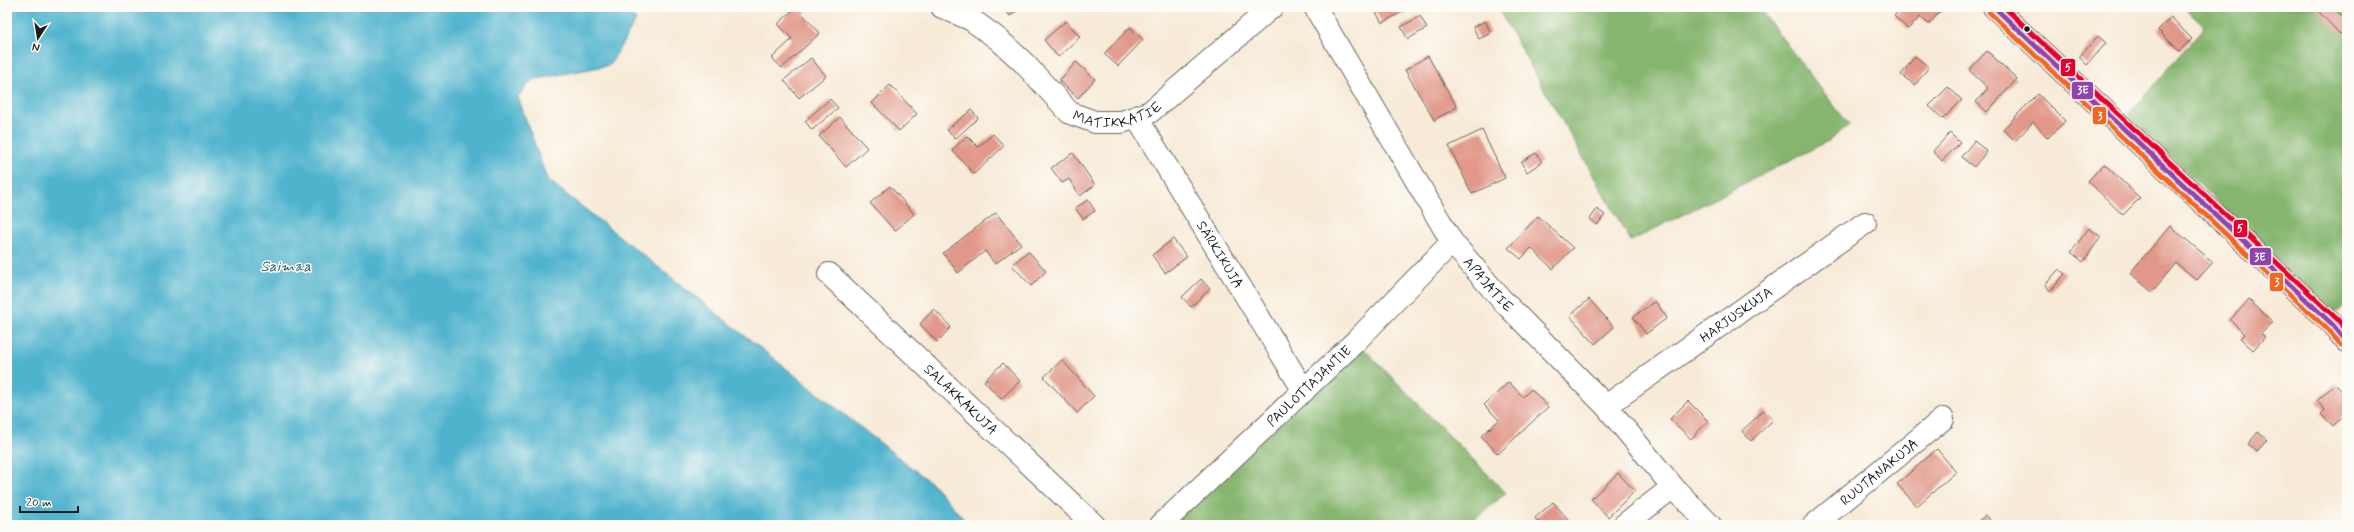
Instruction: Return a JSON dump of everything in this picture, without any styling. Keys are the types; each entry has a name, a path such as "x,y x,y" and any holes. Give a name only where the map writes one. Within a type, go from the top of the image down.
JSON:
{"street":[{"name":"MATIKKATIE","path":"942,7 972,20 998,39 1024,62 1070,113 1095,122 1122,122 1137,118 1150,112 1272,7"},
{"name":"APAJATIE","path":"1316,7 1452,242 1501,299 1606,406 1673,487 1710,525"},
{"path":"1994,7 2340,319 2347,342"},
{"name":"SÄRKIKUJA","path":"1137,118 1304,391"},
{"name":"HARJUSKUJA","path":"1606,406 1865,223"},
{"name":"PAULOTTAJANTIE","path":"1161,525 1356,341 1452,242"},
{"name":"SALAKKAKUJA","path":"829,274 1094,525"},
{"name":"RUUTANAKUJA","path":"1814,525 1943,419"},
{"path":"1624,525 1673,487"}],"green space":[{"path":"1497,7 1758,7 1849,125 1830,140 1631,241"},
{"path":"2185,7 2347,7 2347,305 2334,315 2128,115 2205,27"},
{"path":"1356,341 1506,493 1468,525 1161,525"}],"water":[{"name":"Saimaa","path":"7,7 623,7 636,20 610,65 532,80 518,97 547,179 936,487 969,525 7,525"}],"building":[{"path":"796,7 820,33 782,68 772,58 792,39 778,24"},
{"path":"1003,7 1021,7 1010,16"},
{"path":"1373,7 1404,7 1406,10 1382,23"},
{"path":"1903,7 1944,7 1929,24 1920,17 1908,29 1894,16"},
{"path":"2319,7 2333,7 2347,21 2347,27 2340,34 2316,9"},
{"path":"1420,16 1427,28 1408,39 1401,27"},
{"path":"2171,17 2192,39 2179,51 2158,30"},
{"path":"1066,21 1080,37 1058,57 1044,40"},
{"path":"1485,21 1491,33 1479,39 1473,27"},
{"path":"1130,27 1143,40 1118,66 1104,54"},
{"path":"2098,36 2106,43 2087,65 2079,57"},
{"path":"1987,51 2017,79 1987,112 1976,102 1988,88 1969,70"},
{"path":"1428,56 1457,107 1434,120 1405,70"},
{"path":"1915,56 1929,67 1915,85 1901,75"},
{"path":"811,58 826,76 799,98 784,80"},
{"path":"1076,62 1095,79 1078,98 1059,81"},
{"path":"890,85 917,114 899,131 872,103"},
{"path":"1948,87 1962,100 1943,119 1929,106"},
{"path":"2038,94 2065,121 2048,138 2033,122 2015,141 2003,129"},
{"path":"830,99 838,108 812,130 805,121"},
{"path":"971,110 978,118 955,139 947,130"},
{"path":"840,117 867,148 846,167 819,136"},
{"path":"1482,130 1505,178 1472,194 1449,146"},
{"path":"1950,133 1960,143 1942,161 1933,151"},
{"path":"993,134 1004,146 974,174 952,150 967,136 978,147"},
{"path":"1974,141 1987,151 1974,167 1961,157"},
{"path":"1073,153 1095,185 1080,196 1069,179 1062,183 1051,168"},
{"path":"1536,153 1542,162 1527,172 1521,162"},
{"path":"2104,164 2140,198 2123,215 2088,181"},
{"path":"890,186 914,214 895,231 870,203"},
{"path":"1088,200 1095,211 1083,219 1075,208"},
{"path":"1597,209 1605,215 1597,225 1590,219"},
{"path":"996,213 1021,244 995,264 985,251 958,273 943,253"},
{"path":"1538,216 1573,248 1553,269 1531,248 1521,259 1508,248"},
{"path":"2170,226 2213,262 2197,280 2176,263 2152,292 2130,273"},
{"path":"2089,228 2101,237 2083,262 2071,252"},
{"path":"1173,239 1187,257 1165,273 1152,255"},
{"path":"1028,251 1046,271 1031,286 1012,265"},
{"path":"2059,269 2065,274 2050,291 2045,285"},
{"path":"1201,279 1210,289 1191,307 1182,297"},
{"path":"1589,299 1614,327 1595,344 1570,316"},
{"path":"2249,300 2273,322 2261,334 2265,337 2253,350 2240,338 2244,334 2230,320"},
{"path":"1655,301 1667,318 1646,334 1633,317"},
{"path":"934,309 951,327 937,342 920,324"},
{"path":"1062,360 1094,396 1077,413 1044,377"},
{"path":"1003,363 1020,381 1001,399 984,381"},
{"path":"1509,382 1523,397 1531,389 1548,407 1498,454 1481,436 1499,420 1484,405"},
{"path":"2335,384 2347,397 2347,413 2333,426 2321,414 2325,410 2317,401"},
{"path":"1688,401 1708,421 1691,439 1670,419"},
{"path":"1764,410 1773,420 1751,441 1742,431"},
{"path":"2258,432 2267,440 2257,452 2248,444"},
{"path":"1937,449 1956,472 1917,506 1897,484"},
{"path":"1618,473 1635,491 1608,517 1591,499"},
{"path":"1553,502 1573,525 1541,525 1535,518"},
{"path":"1986,515 1994,525 1973,525"}],"transit line":[{"name":"3E","path":"1994,7 2333,325 2347,342"},
{"name":"5","path":"2004,7 2338,320 2347,331"},
{"name":"3","path":"1989,12 2328,330 2342,346"}]}
